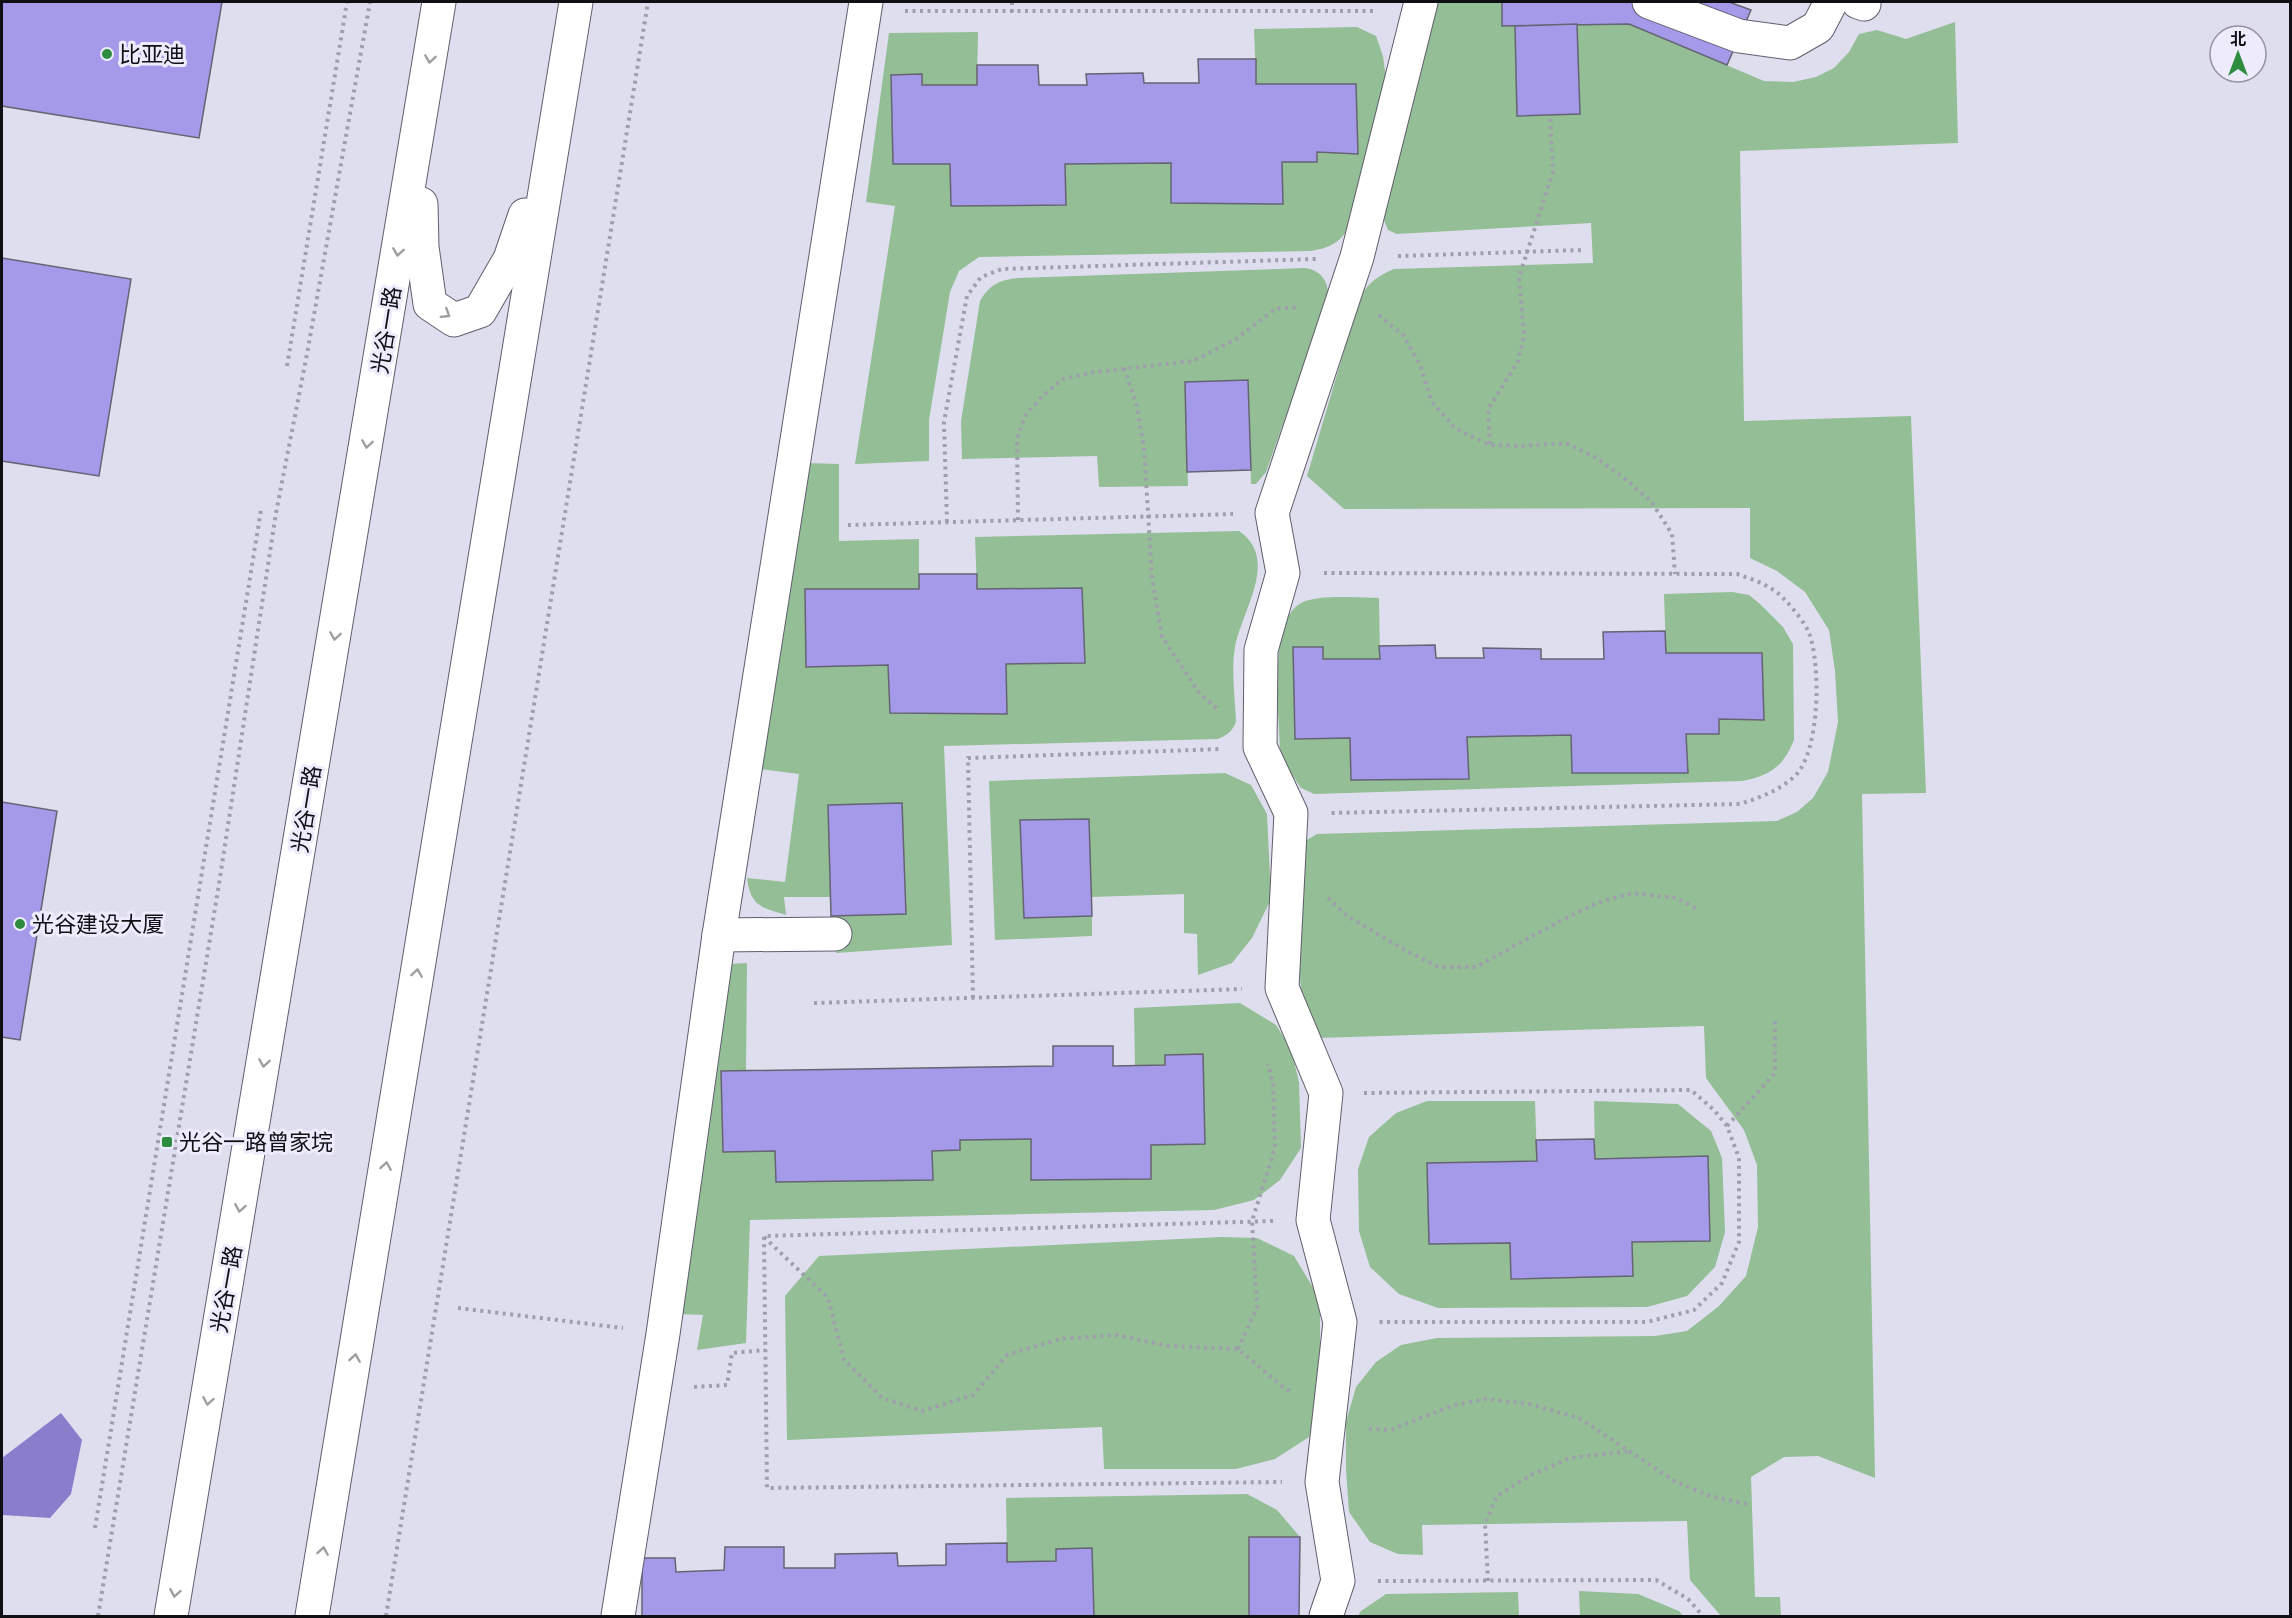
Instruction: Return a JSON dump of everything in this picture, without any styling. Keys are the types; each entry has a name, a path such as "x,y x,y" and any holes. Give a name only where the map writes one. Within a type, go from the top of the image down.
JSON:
{"street":[{"name":"光谷一路","path":"171,1617 439,2"},
{"path":"312,1617 576,2"},
{"path":"618,1617 663,1334 719,935 866,2"},
{"path":"1649,2 1739,36 1790,43 1818,27 1830,2"},
{"path":"1858,2 1864,4 1864,2"},
{"path":"1326,1617 1338,1581 1322,1482 1340,1322 1313,1220 1326,1093 1282,988 1290,813 1260,747 1261,650 1283,573 1272,513 1357,257 1419,6"},
{"path":"420,118 422,247 430,304 454,320 480,311 510,259 554,134"},
{"path":"719,935 835,934"}],"path":[{"path":"287,366 347,2"},
{"path":"98,1617 217,896 276,513 370,2"},
{"path":"386,1617 648,2"},
{"path":"1012,2 1012,12"},
{"path":"929,12 1419,6"},
{"path":"1490,445 1488,409 1518,362 1524,336 1519,278 1553,172 1550,115"},
{"path":"947,522 944,422 967,296 981,278 1002,269 1582,250"},
{"path":"1018,520 1017,438 1026,415 1042,396 1063,380 1124,368 1192,361 1236,339 1275,309 1296,306 1340,309 1376,312 1404,336 1420,364 1432,402 1456,429 1490,445 1523,446 1566,443 1602,462 1624,478 1651,501 1672,534 1675,574"},
{"path":"1124,368 1136,403 1144,447 1152,578 1162,637 1200,694 1260,747"},
{"path":"95,1528 261,510"},
{"path":"848,525 1272,513"},
{"path":"1283,573 1737,574 1762,583 1784,598 1809,633 1816,671 1816,717 1811,743 1797,773 1773,793 1740,804 1290,813"},
{"path":"973,998 968,758 1260,747"},
{"path":"1288,860 1347,916 1439,968 1476,968 1597,903 1632,893 1676,898 1699,910"},
{"path":"814,1003 1282,988"},
{"path":"1727,1126 1775,1073 1775,1021"},
{"path":"1238,1349 1257,1307 1252,1221 1275,1148 1273,1083 1267,1062"},
{"path":"1326,1093 1691,1090 1714,1110 1727,1126 1738,1158 1739,1242 1722,1283 1694,1310 1647,1322 1340,1322"},
{"path":"764,1236 1313,1220"},
{"path":"764,1236 828,1298 844,1360 882,1398 922,1411 973,1395 1008,1355 1060,1339 1116,1335 1169,1346 1238,1349 1283,1387 1360,1429 1390,1430 1454,1405 1485,1399 1529,1404 1579,1418 1632,1450 1676,1482 1710,1496 1751,1505"},
{"path":"764,1236 767,1488 1322,1482"},
{"path":"458,1308 663,1334"},
{"path":"654,1389 727,1385 732,1353 765,1350"},
{"path":"1488,1581 1485,1524 1497,1496 1531,1475 1570,1458 1632,1450"},
{"path":"1338,1581 1656,1580 1688,1599 1703,1617"}],"green space":[{"path":"1436,2 1502,2 1502,26 1515,26 1517,116 1580,114 1577,24 1629,24 1764,81 1793,82 1816,77 1834,68 1849,52 1859,34 1877,30 1906,39 1955,22 1958,143 1740,151 1744,421 1911,416 1926,793 1862,794 1875,1478 1818,1456 1784,1457 1751,1477 1755,1597 1780,1597 1781,1616 1721,1616 1690,1580 1687,1521 1422,1525 1423,1555 1398,1554 1370,1542 1349,1512 1346,1422 1356,1387 1376,1362 1401,1345 1437,1338 1655,1336 1687,1331 1719,1306 1746,1276 1758,1227 1757,1165 1744,1130 1706,1078 1704,1026 1318,1038 1301,991 1298,945 1305,841 1317,834 1777,821 1797,812 1813,798 1828,772 1838,722 1835,671 1829,630 1805,592 1777,571 1750,558 1750,508 1344,509 1307,476 1360,297 1374,280 1394,269 1593,263 1591,223 1397,234 1388,230 1381,213"},
{"path":"1357,27 1376,36 1383,56 1386,79 1349,227 1337,241 1328,247 1310,251 979,257 959,271 950,292 929,420 929,461 855,464 895,206 866,202 889,33 978,32 977,85 922,85 891,75 893,164 950,164 951,206 1065,205 1065,164 1171,163 1171,203 1282,204 1282,162 1317,162 1317,152 1358,154 1356,84 1256,84 1254,29"},
{"path":"1306,268 1320,274 1327,286 1328,297 1266,472 1256,484 1251,484 1248,380 1185,383 1188,486 1099,487 1097,456 962,459 961,421 980,301 996,284 1018,278"},
{"path":"806,463 839,464 839,541 919,539 919,589 805,589 806,667 888,665 890,713 1007,714 1006,664 1085,663 1082,588 977,589 975,537 1239,531 1251,543 1257,556 1258,570 1255,586 1235,647 1233,675 1236,722 1231,731 1224,736 1218,739 944,746 952,945 836,953 831,916 906,914 901,803 828,805 831,897 784,897 786,915 758,904 751,894 747,878 785,882 799,774 761,769"},
{"path":"1732,592 1749,595 1760,604 1783,627 1793,644 1794,740 1780,764 1768,773 1742,781 1314,794 1301,788 1284,763 1280,748 1278,670 1284,628 1291,613 1301,603 1318,598 1350,597 1379,598 1380,659 1323,659 1323,647 1294,647 1295,739 1350,738 1351,780 1469,779 1467,737 1571,735 1572,773 1687,773 1686,734 1719,719 1764,720 1762,653 1666,653 1664,594"},
{"path":"1225,773 1251,785 1267,814 1271,899 1252,938 1232,963 1198,975 1197,934 1184,933 1184,894 1091,897 1088,819 1020,821 1024,918 1092,916 1092,936 995,940 989,781"},
{"path":"747,963 746,1070 721,1071 723,1152 775,1151 933,1179 932,1151 960,1140 1031,1139 1032,1180 1151,1179 1151,1145 1205,1144 1203,1054 1166,1055 1165,1065 1135,1065 1134,1008 1240,1003 1276,1025 1291,1049 1299,1082 1301,1148 1280,1180 1254,1200 1214,1210 750,1220 746,1343 697,1350 703,1315 679,1314 730,964"},
{"path":"1427,1101 1535,1101 1537,1161 1427,1163 1429,1244 1510,1243 1633,1275 1632,1242 1710,1240 1708,1156 1595,1159 1594,1101 1678,1104 1711,1131 1722,1158 1725,1232 1715,1267 1687,1296 1647,1307 1438,1308 1399,1294 1370,1267 1359,1231 1358,1169 1369,1137 1396,1113"},
{"path":"1222,1237 1257,1238 1294,1256 1320,1299 1320,1405 1309,1437 1275,1459 1236,1469 1104,1469 1102,1427 787,1440 785,1296 819,1256"},
{"path":"1247,1494 1277,1510 1300,1537 1249,1537 1249,1616 1094,1616 1092,1548 1056,1549 1056,1561 1007,1562 1006,1498"},
{"path":"1579,1591 1638,1594 1679,1611 1683,1616 1580,1616"},
{"path":"1518,1592 1519,1616 1358,1616 1361,1611 1386,1594"}],"shaded area":[{"path":"61,1413 82,1440 71,1494 50,1518 2,1515 2,1458"}],"building":[{"name":"比亚迪","path":"2,2 222,2 199,138 2,106"},
{"path":"1502,2 1729,2 1751,10 1727,65 1629,24 1502,26"},
{"path":"1577,24 1580,114 1517,116 1515,26"},
{"path":"1198,59 1256,59 1256,84 1356,84 1358,154 1317,152 1317,162 1282,162 1283,204 1171,203 1171,163 1065,164 1066,205 951,206 950,164 893,164 891,75 922,74 922,85 977,85 977,65 1038,65 1039,85 1087,85 1086,74 1143,73 1144,83 1199,83"},
{"path":"2,258 131,279 99,476 2,461"},
{"path":"1248,380 1251,470 1187,472 1185,382"},
{"path":"919,574 977,574 977,589 1082,588 1085,663 1006,664 1007,714 890,713 888,665 806,667 805,589 919,589"},
{"path":"1665,631 1666,653 1762,653 1764,720 1719,719 1719,734 1686,734 1688,773 1572,773 1571,735 1467,737 1469,779 1351,780 1350,738 1295,739 1293,647 1323,647 1323,659 1380,659 1379,646 1435,645 1436,658 1484,658 1483,648 1541,649 1541,659 1604,659 1603,632"},
{"name":"光谷建设大厦","path":"2,802 57,811 20,1040 2,1037"},
{"path":"902,803 906,914 831,916 828,805"},
{"path":"1089,819 1092,916 1024,918 1020,820"},
{"path":"1053,1046 1113,1046 1113,1066 1165,1065 1165,1055 1203,1054 1205,1144 1151,1145 1151,1179 1031,1180 1031,1139 960,1140 960,1150 932,1151 933,1180 776,1182 775,1151 723,1152 721,1071 1053,1066"},
{"path":"1594,1139 1595,1159 1708,1156 1710,1241 1632,1242 1633,1276 1511,1279 1510,1243 1429,1244 1427,1163 1537,1161 1536,1140"},
{"path":"1249,1537 1300,1537 1299,1616 1249,1616"},
{"path":"1007,1543 1007,1562 1056,1561 1056,1549 1092,1548 1094,1616 642,1616 642,1558 675,1558 676,1572 724,1570 725,1547 784,1547 784,1568 835,1568 835,1554 897,1553 898,1566 946,1565 946,1544"}],"place":[{"name":"比亚迪","path":"107,54"},
{"name":"光谷建设大厦","path":"20,924"},
{"name":"光谷一路曾家垸","path":"167,1142"}]}
